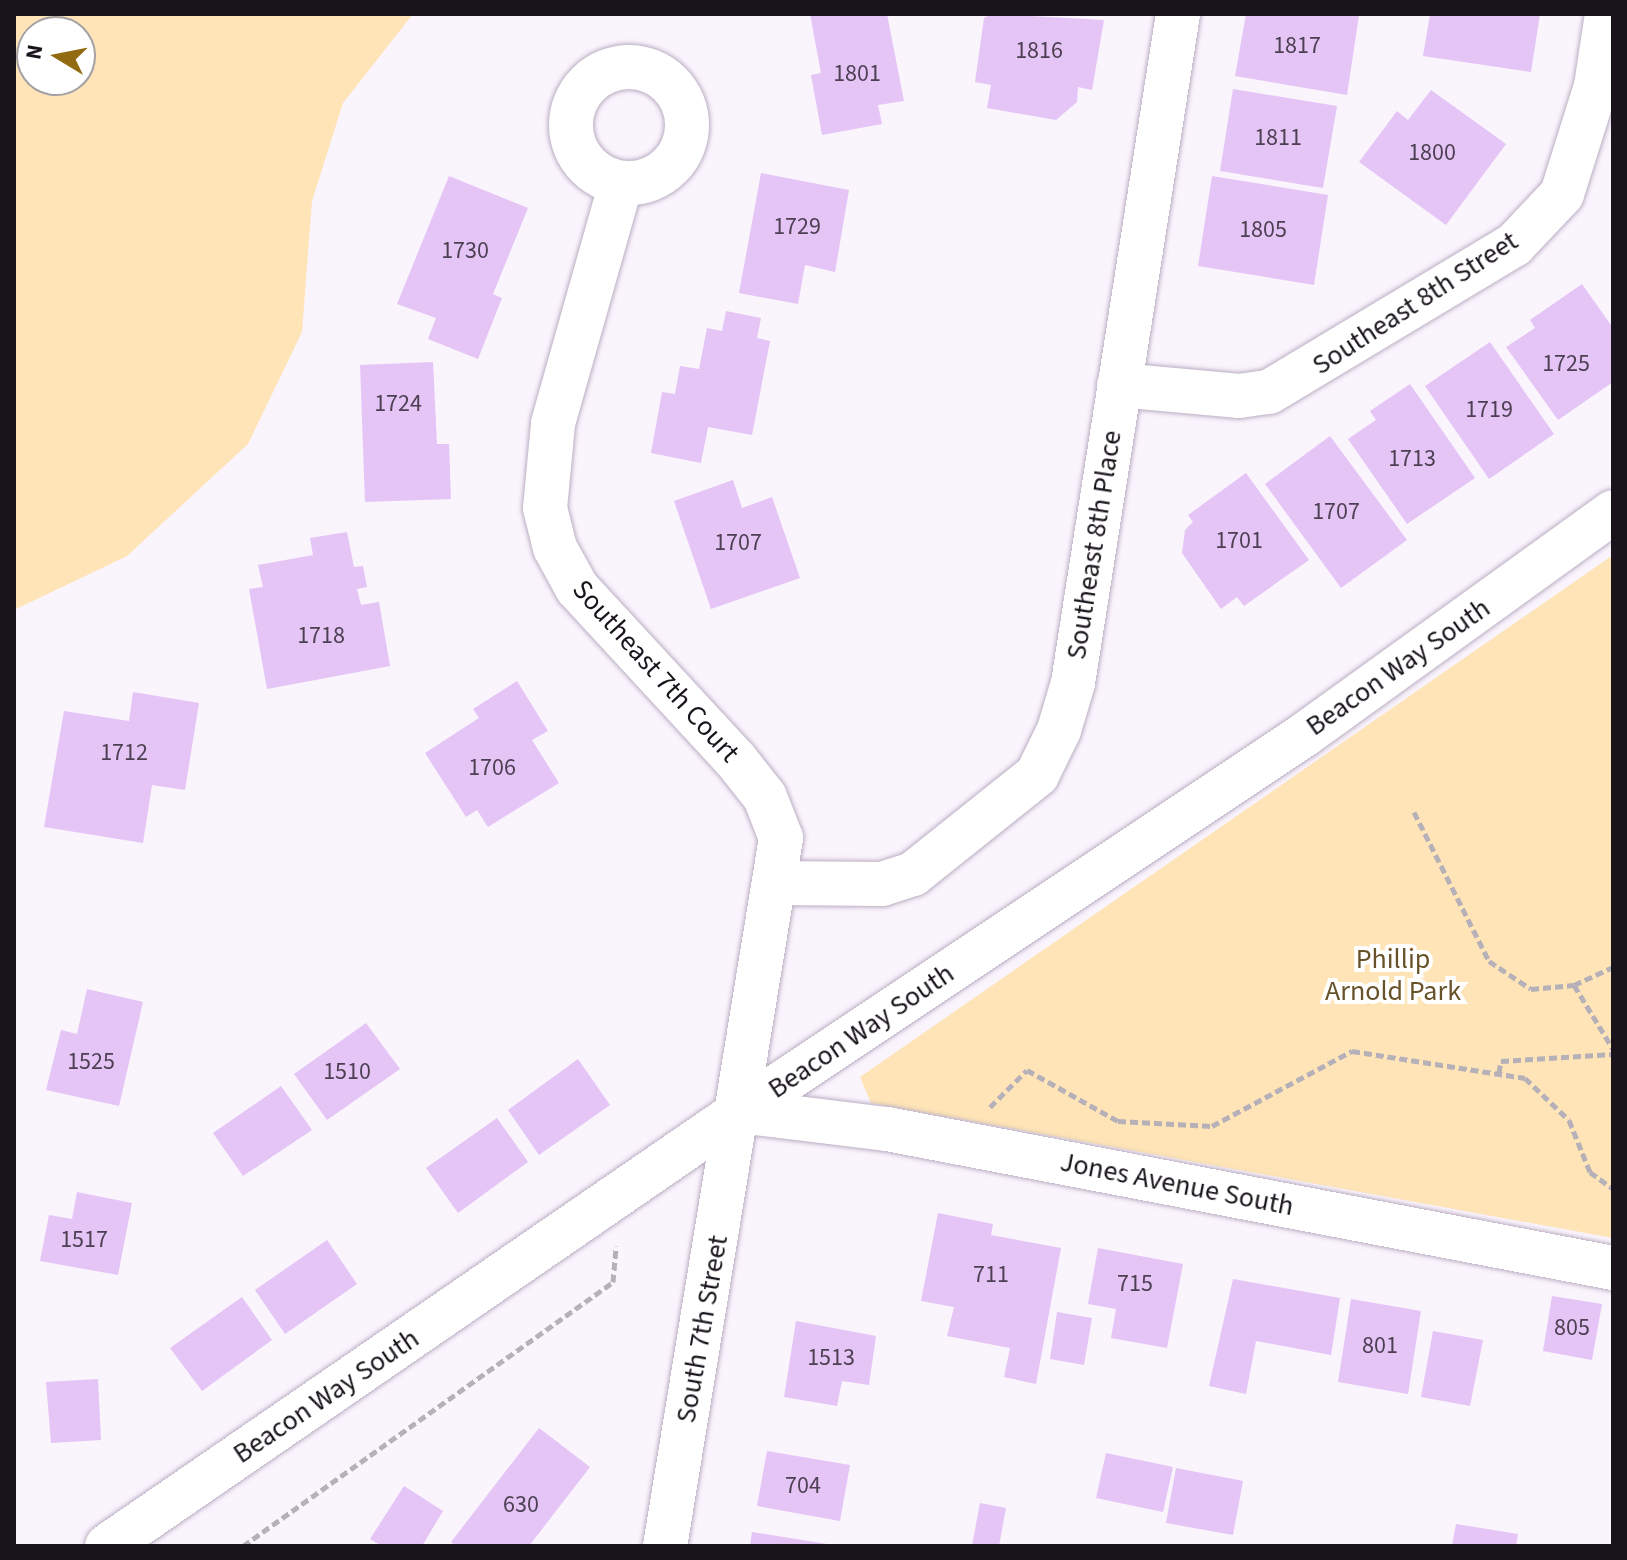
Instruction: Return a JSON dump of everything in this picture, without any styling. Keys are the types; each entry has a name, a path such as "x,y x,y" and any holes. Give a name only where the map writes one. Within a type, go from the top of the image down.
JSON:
{"street":[{"name":"Southeast 8th Place","path":"775,883 882,884 913,874 1037,775 1059,730 1073,683 1178,14"},
{"name":"Southeast 8th Street","path":"1119,385 1239,396 1269,392 1514,245 1562,194 1596,86 1607,14"},
{"name":"Southeast 7th Court","path":"621,183 553,424 545,461 545,508 555,548 577,588 765,797 781,838 740,1111"},
{"name":"Beacon Way South","path":"107,1546 740,1111 1304,735 1613,512"},
{"name":"Jones Avenue South","path":"740,1111 887,1129 1613,1268"},
{"name":"South 7th Street","path":"665,1546 740,1111"}],"path":[{"path":"1414,812 1489,961 1531,989 1574,985 1613,967"},
{"path":"1499,1073 1501,1061 1613,1051 1574,985"},
{"path":"984,1114 1027,1070 1118,1121 1212,1126 1352,1051 1525,1078 1569,1120 1590,1172 1613,1189"},
{"path":"243,1546 613,1282 622,1193"}],"green space":[{"path":"14,14 413,14 343,103 312,201 302,332 248,444 127,556 14,610"},
{"name":"Phillip Arnold Park","path":"1613,555 1613,1238 871,1103 860,1077"}],"building":[{"path":"810,14 887,14 904,101 878,105 882,124 822,135 811,75 821,73"},
{"path":"991,14 1104,20 1092,90 1078,87 1077,102 1056,120 987,108 991,85 975,82 984,18"},
{"path":"1246,14 1359,15 1347,95 1235,76"},
{"path":"1430,14 1540,14 1531,72 1423,56"},
{"path":"1233,89 1337,106 1323,188 1220,171"},
{"path":"1431,90 1506,144 1446,225 1359,162 1397,111 1408,120"},
{"path":"761,173 849,190 835,272 805,265 798,304 739,293"},
{"path":"449,176 528,208 493,294 502,298 478,359 428,339 436,318 397,304"},
{"path":"1212,176 1328,195 1314,285 1198,266"},
{"path":"1582,284 1613,328 1613,382 1558,420 1506,347 1535,328 1530,320"},
{"path":"726,311 761,318 757,338 770,341 752,435 708,427 701,463 651,453 662,392 675,394 680,366 699,369 707,328 722,331"},
{"path":"1490,342 1554,434 1489,479 1425,386"},
{"path":"433,362 437,444 449,444 451,499 365,502 360,365"},
{"path":"1410,384 1475,478 1407,524 1348,439 1376,420 1370,411"},
{"path":"1330,436 1407,540 1341,588 1265,484"},
{"path":"1246,473 1309,560 1244,606 1237,597 1221,609 1182,553 1185,530 1193,522 1188,515"},
{"path":"733,480 742,508 772,497 800,578 711,609 674,501"},
{"path":"347,532 354,567 363,566 367,587 357,589 361,605 379,602 390,666 267,689 249,589 263,587 258,565 313,555 310,538"},
{"path":"517,681 548,731 532,740 559,783 488,827 477,810 466,817 425,753 479,718 473,709"},
{"path":"133,692 199,703 185,790 152,785 143,843 44,827 64,711 129,721"},
{"path":"87,989 143,1002 119,1106 46,1090 61,1030 77,1034"},
{"path":"366,1023 400,1069 327,1120 294,1074"},
{"path":"578,1059 610,1105 539,1155 508,1110"},
{"path":"281,1086 312,1130 243,1176 213,1133"},
{"path":"497,1118 528,1162 458,1213 426,1168"},
{"path":"77,1192 132,1203 118,1275 40,1261 49,1215 72,1219"},
{"path":"938,1213 993,1224 991,1235 1061,1248 1036,1384 1004,1377 1010,1348 947,1336 954,1307 921,1301"},
{"path":"327,1240 357,1284 285,1334 255,1290"},
{"path":"1098,1248 1183,1264 1167,1348 1111,1338 1116,1309 1088,1304"},
{"path":"1233,1279 1340,1298 1331,1355 1256,1341 1246,1394 1209,1386"},
{"path":"1552,1296 1602,1304 1592,1360 1543,1351"},
{"path":"242,1297 272,1340 202,1391 170,1348"},
{"path":"1351,1299 1421,1311 1408,1394 1338,1382"},
{"path":"1057,1312 1092,1318 1084,1365 1050,1359"},
{"path":"796,1321 876,1336 869,1385 842,1381 837,1406 784,1397"},
{"path":"1433,1331 1483,1340 1470,1406 1421,1397"},
{"path":"98,1379 101,1440 51,1443 46,1382"},
{"path":"539,1428 590,1467 529,1546 456,1546 451,1542"},
{"path":"767,1451 850,1465 840,1521 757,1506"},
{"path":"1106,1453 1173,1467 1163,1512 1096,1498"},
{"path":"1176,1468 1243,1481 1233,1535 1166,1523"},
{"path":"404,1486 443,1511 422,1546 382,1546 370,1539"},
{"path":"980,1503 1006,1508 999,1546 972,1546"},
{"path":"1456,1524 1518,1534 1516,1546 1452,1546"},
{"path":"752,1532 827,1544 827,1546 750,1546"}]}
